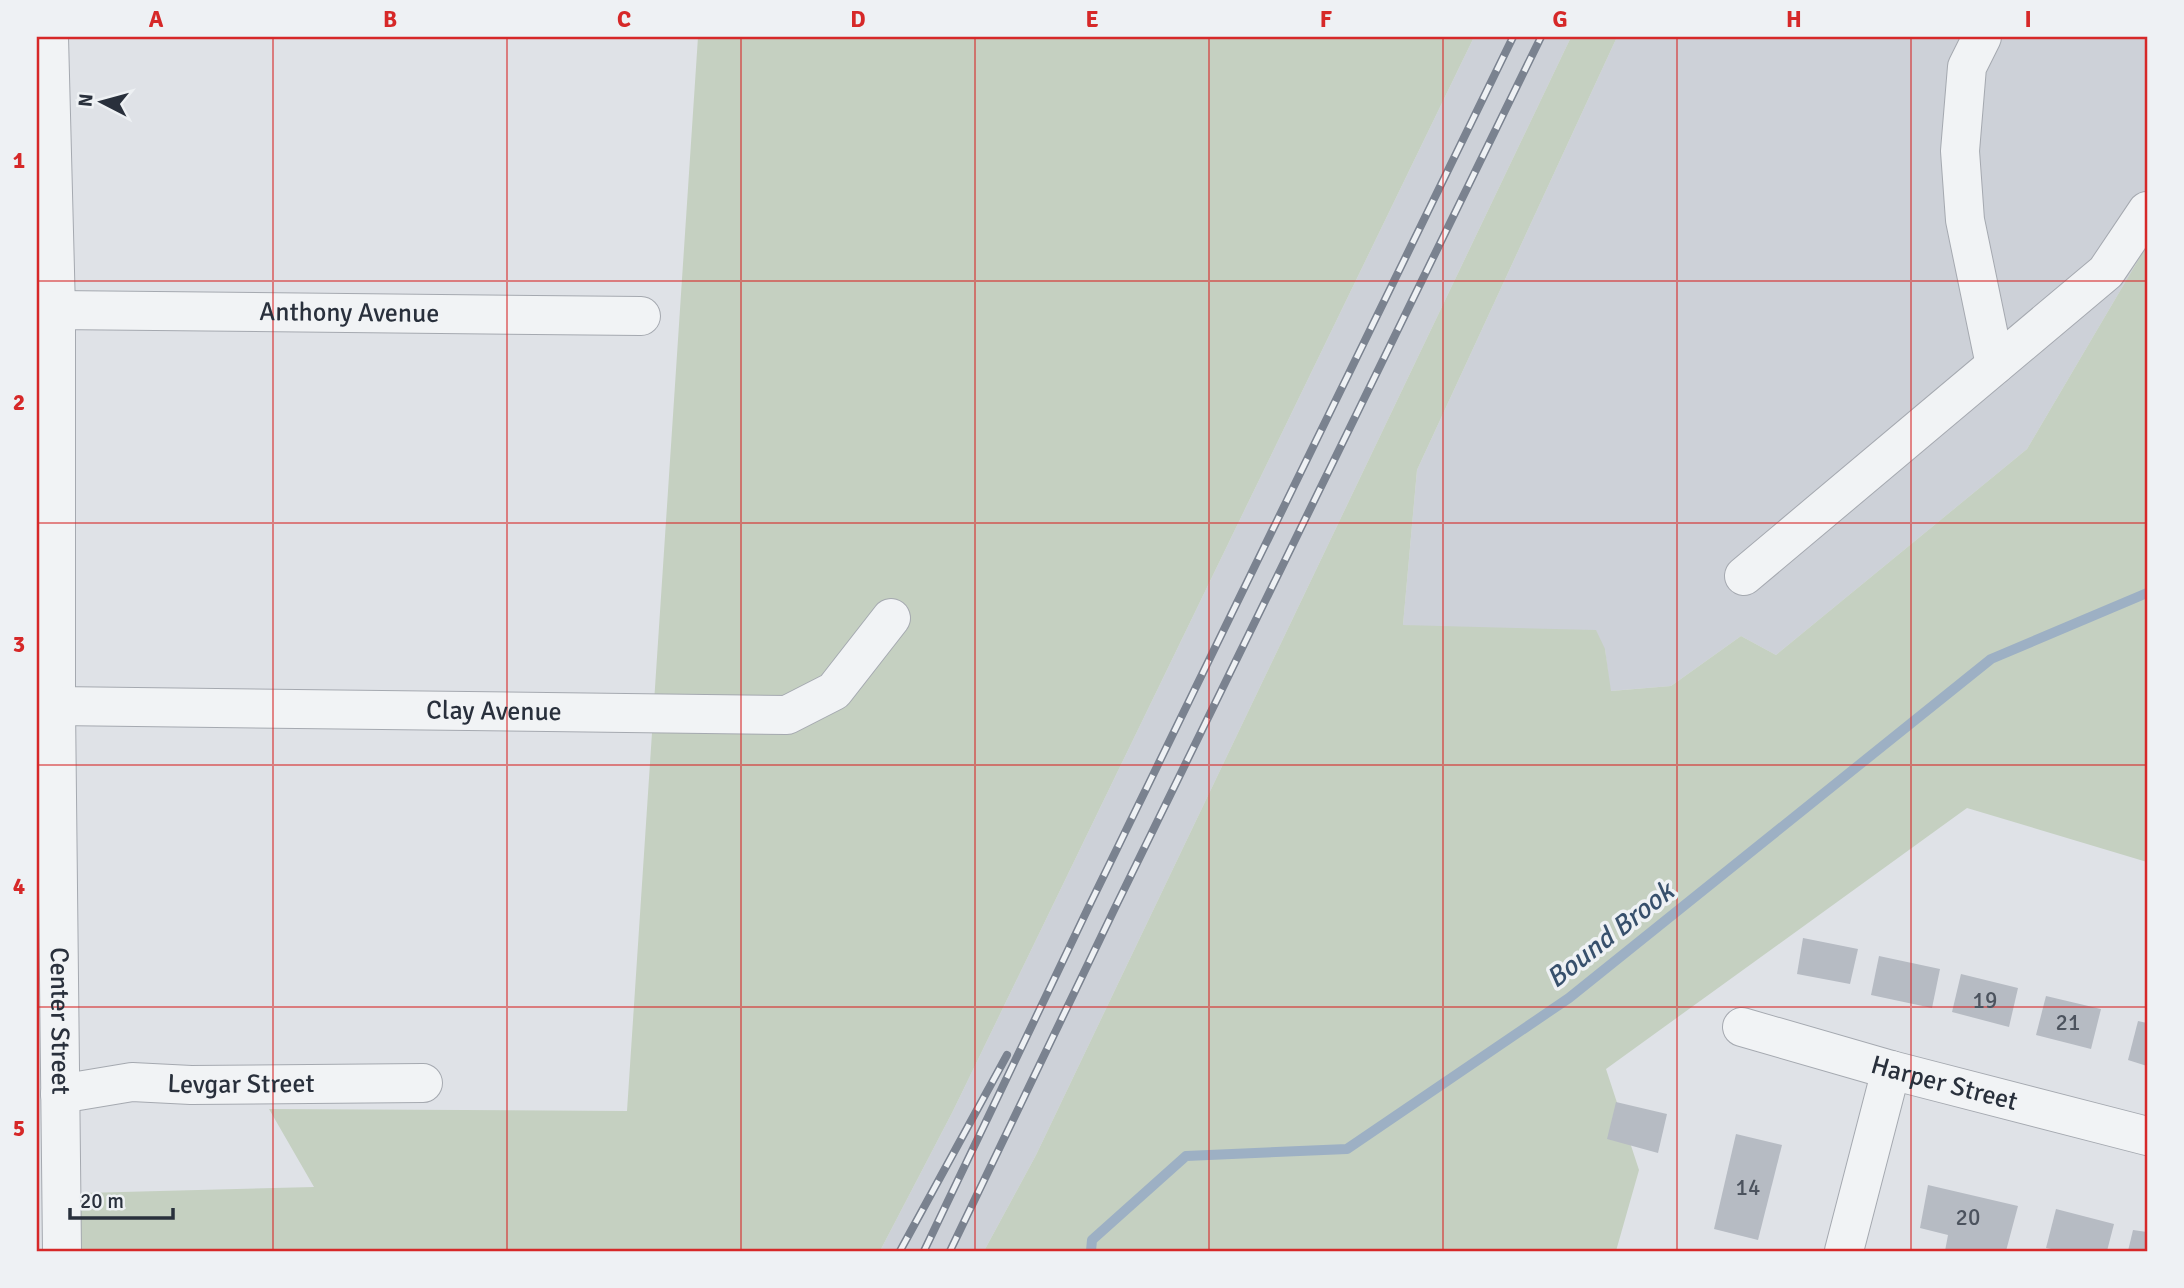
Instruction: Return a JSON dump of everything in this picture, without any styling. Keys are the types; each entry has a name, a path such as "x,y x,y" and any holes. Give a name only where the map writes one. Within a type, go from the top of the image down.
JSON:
{"street":[{"name":"Center Street","path":"49,37 46,313 56,706 47,801 60,1094 62,1250"},
{"path":"1982,37 1967,67 1960,151 1965,220 1995,365"},
{"path":"1744,576 2106,272 2147,211"},
{"name":"Anthony Avenue","path":"46,313 642,316"},
{"name":"Clay Avenue","path":"56,706 787,715 834,691 891,618"},
{"name":"Harper Street","path":"1742,1027 1891,1070 2147,1136"},
{"path":"1844,1251 1891,1070"},
{"name":"Levgar Street","path":"60,1094 132,1082 191,1085 423,1083"}],"shaded area":[{"path":"1474,37 1571,37 1036,1155 984,1251 880,1251 953,1111"},
{"path":"1617,37 2147,37 2147,245 2027,449 1776,655 1741,636 1671,686 1610,691 1605,649 1403,625 1417,470"}],"green space":[{"path":"698,37 1474,37 953,1111 880,1251 75,1251 83,1193 314,1187 269,1109 627,1111"},
{"path":"1571,37 1617,37 1417,470 1403,625 1596,630 1605,649 1611,691 1671,686 1741,636 1776,655 2027,449 2147,245 2147,862 1967,808 1606,1069 1639,1170 1616,1251 984,1251 1036,1155"}],"building":[{"path":"1803,938 1858,949 1850,984 1797,974"},
{"path":"1879,956 1940,969 1932,1008 1871,995"},
{"path":"1961,974 2018,988 2009,1027 1952,1012"},
{"path":"2046,996 2101,1009 2091,1049 2036,1035"},
{"path":"2138,1021 2147,1023 2147,1066 2128,1060"},
{"path":"1616,1102 1667,1114 1658,1153 1607,1139"},
{"path":"1736,1134 1782,1145 1758,1240 1714,1229"},
{"path":"1928,1185 2018,1206 2006,1251 1945,1251 1948,1235 1920,1228"},
{"path":"2056,1209 2114,1224 2107,1251 2061,1251 2046,1248"},
{"path":"2133,1230 2147,1232 2147,1251 2128,1251"}],"waterway":[{"name":"Bound Brook","path":"1091,1251 1092,1240 1186,1156 1347,1149 1569,998 1991,659 2147,593"}],"railway":[{"path":"924,1251 1513,37"},
{"path":"950,1251 1541,37"},
{"path":"900,1251 1007,1055"}]}
